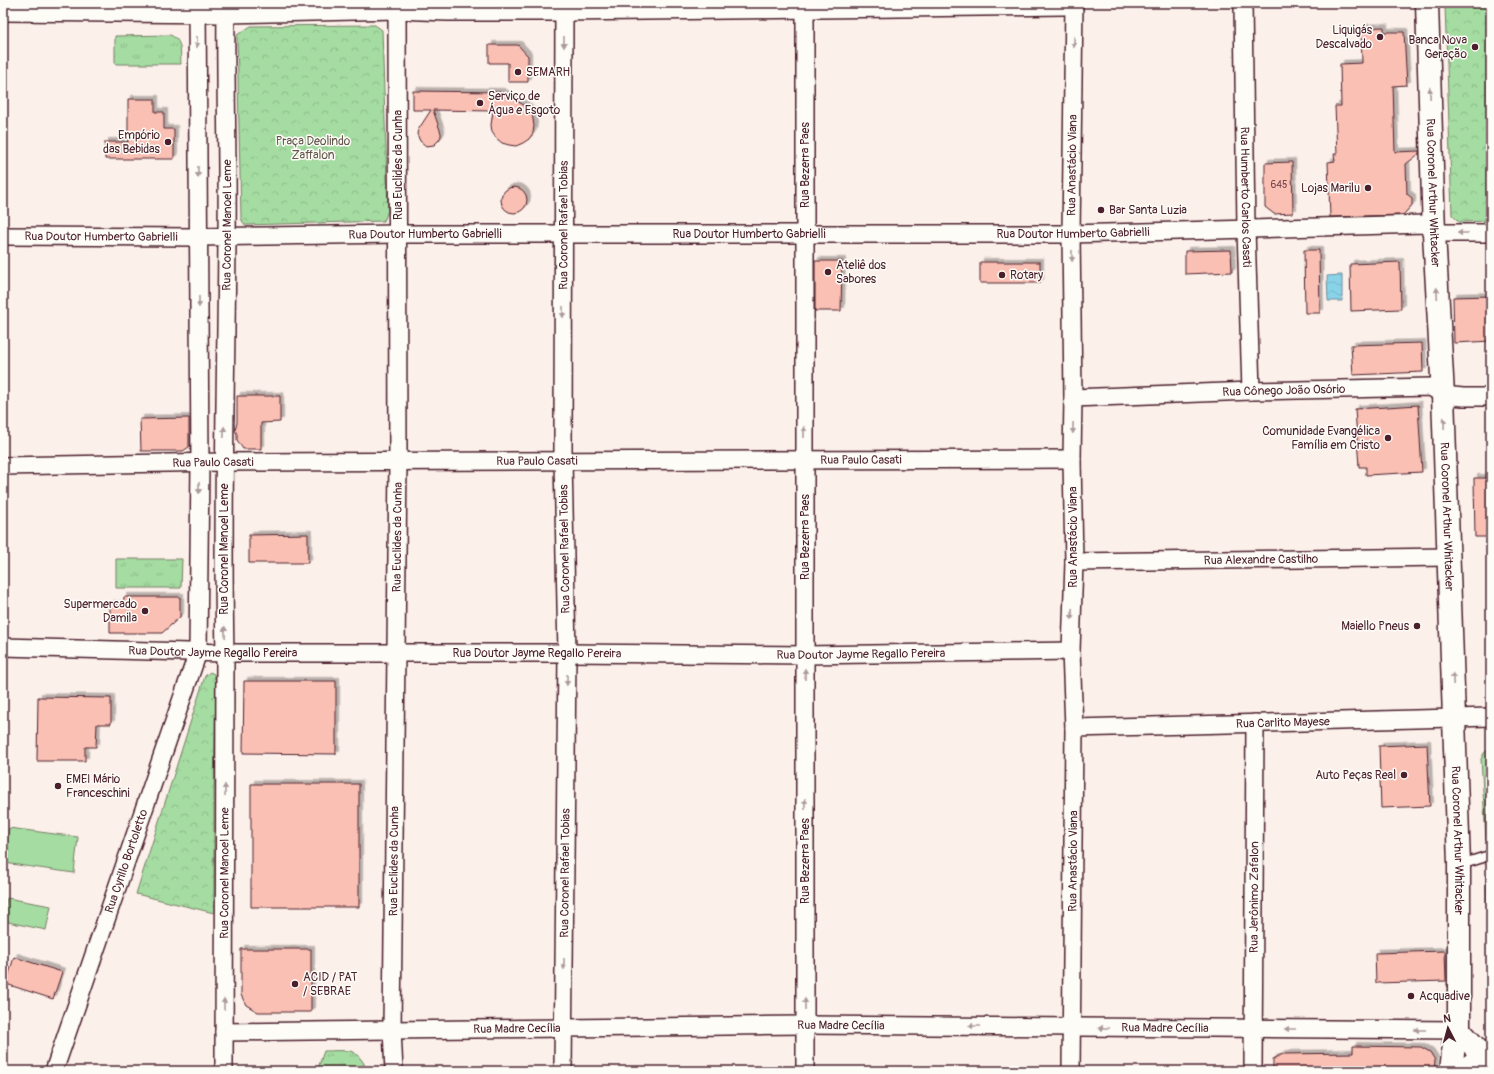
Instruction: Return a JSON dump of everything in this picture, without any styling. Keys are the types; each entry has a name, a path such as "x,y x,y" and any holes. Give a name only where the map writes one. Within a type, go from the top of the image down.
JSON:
{"main road":[{"name":"Rua Coronel Arthur Whitacker","path":"1427,3 1434,233 1443,395 1459,864 1459,1030 1454,1044 1451,1071"},
{"path":"1459,1030 1488,1055 1463,1071"}],"street":[{"path":"3,12 397,6 447,12 564,7 1064,6 1067,3"},
{"name":"Rua Anastácio Viana","path":"1071,1071 1074,728 1071,651 1074,562 1072,459 1074,398 1071,234 1074,3"},
{"name":"Rua Humberto Carlos Casati","path":"1243,3 1246,229 1251,391"},
{"name":"Rua Euclides da Cunha","path":"394,1071 392,1030 398,461 397,6"},
{"name":"Rua Bezerra Paes","path":"805,6 805,1071"},
{"name":"Rua Coronel Rafael Tobias","path":"563,1071 567,653 563,460 564,7"},
{"name":"Rua Coronel Manoel Leme","path":"197,8 200,463 198,652"},
{"name":"Rua Coronel Manoel Leme","path":"224,1071 224,462 227,237 226,8"},
{"name":"Rua Doutor Humberto Gabrielli","path":"3,236 227,237 398,234 564,235 805,233 1071,234 1425,224 1434,233 1491,233"},
{"name":"Rua Cônego João Osório","path":"1074,398 1251,391 1431,387 1443,395 1463,398 1491,398"},
{"name":"Rua Paulo Casati","path":"3,466 224,462 1072,459"},
{"name":"Rua Alexandre Castilho","path":"1074,562 1448,557"},
{"name":"Rua Doutor Jayme Regallo Pereira","path":"3,647 225,653 567,653 805,656 1071,651"},
{"name":"Rua Cyrillo Bortoletto","path":"54,1071 198,652"},
{"name":"Rua Carlito Mayese","path":"1074,728 1491,717"},
{"name":"Rua Jerônimo Zafalon","path":"1253,1071 1255,723"},
{"name":"Rua Madre Cecília","path":"224,1032 806,1025 1459,1030"}],"lane":[{"path":"1459,864 1491,855"}],"green space":[{"path":"1447,3 1491,3 1491,221 1459,222 1452,215 1445,5"},
{"name":"Praça Deolindo Zaffalon","path":"375,25 382,30 388,211 384,221 245,225 241,219 237,35 251,26"},
{"path":"170,35 179,43 181,51 181,64 115,64 115,36"},
{"path":"116,559 182,559 181,588 116,588"},
{"path":"210,672 214,674 216,682 214,913 136,894 205,676"},
{"path":"1491,748 1491,839 1486,839 1481,759 1484,753"},
{"path":"9,828 78,837 74,873 4,863"},
{"path":"1491,870 1491,1029 1486,878"},
{"path":"7,898 51,906 46,930 3,921"},
{"path":"324,1051 353,1052 361,1059 365,1065 366,1071 317,1071"}],"water":[{"path":"1342,275 1342,301 1328,301 1327,276"}],"building":[{"path":"1384,27 1384,32 1404,32 1407,85 1393,86 1395,152 1419,151 1419,154 1406,164 1407,194 1412,198 1412,205 1403,215 1330,217 1328,162 1335,161 1334,154 1337,154 1335,106 1341,106 1340,64 1362,63 1361,28"},
{"name":"SEMARH","path":"489,45 518,45 528,56 528,82 508,82 508,63 489,63"},
{"path":"413,91 501,92 527,107 532,113 534,126 533,133 529,139 523,143 516,146 509,145 502,143 492,132 491,125 493,111 433,110 441,136 434,145 426,146 420,141 417,134 431,110 413,110"},
{"path":"128,99 155,99 155,112 164,112 164,129 174,129 174,159 105,159 105,142 128,142"},
{"path":"1292,162 1293,213 1274,214 1265,207 1265,163"},
{"path":"514,187 524,190 527,200 524,210 514,213 504,210 501,200 504,190"},
{"path":"1231,250 1232,272 1185,274 1185,251"},
{"path":"1304,250 1319,250 1320,313 1305,313"},
{"path":"815,261 842,261 841,311 815,311"},
{"path":"980,262 1040,262 1040,283 980,283"},
{"path":"1400,262 1401,309 1351,311 1350,264"},
{"path":"1491,296 1491,341 1454,343 1453,297"},
{"path":"1422,343 1423,372 1353,375 1351,345"},
{"path":"237,396 280,396 280,422 261,423 261,449 243,449 237,440 235,430 237,423"},
{"name":"Comunidade Evangélica Família em Cristo","path":"1418,405 1422,472 1366,475 1366,467 1359,467 1355,409"},
{"path":"189,418 189,447 183,451 141,451 140,419"},
{"path":"1474,478 1491,478 1491,537 1475,537"},
{"path":"308,534 308,563 249,563 249,535"},
{"name":"Supermercado Damila","path":"124,597 180,597 180,617 162,633 110,633 110,604 123,605"},
{"path":"244,681 336,681 336,754 243,753"},
{"path":"38,697 111,698 111,724 97,724 96,747 85,747 85,761 37,761"},
{"name":"Auto Peças Real","path":"1427,744 1430,806 1381,808 1379,746"},
{"path":"251,784 359,784 359,907 251,907"},
{"path":"241,949 311,949 311,1012 258,1012 246,1005 241,995"},
{"path":"1445,951 1446,981 1376,983 1375,953"},
{"path":"14,957 62,972 53,999 6,984"},
{"path":"1353,1046 1421,1047 1430,1052 1435,1060 1434,1071 1273,1071 1273,1059 1283,1054 1353,1053"}],"place":[{"name":"Liquigás Descalvado","path":"1380,37"},
{"name":"Banca Nova Geração","path":"1475,47"},
{"name":"SEMARH","path":"518,72"},
{"name":"Serviço de Água e Esgoto","path":"480,103"},
{"name":"Empório das Bebidas","path":"168,142"},
{"name":"Lojas Marilu","path":"1368,188"},
{"name":"Bar Santa Luzia","path":"1101,210"},
{"name":"Ateliê dos Sabores","path":"828,272"},
{"name":"Rotary","path":"1002,275"},
{"name":"Comunidade Evangélica Família em Cristo","path":"1388,438"},
{"name":"Supermercado Damila","path":"145,611"},
{"name":"Maiello Pneus","path":"1417,626"},
{"name":"Auto Peças Real","path":"1404,775"},
{"name":"EMEI Mário Franceschini","path":"58,786"},
{"name":"ACID / PAT / SEBRAE","path":"295,984"},
{"name":"Acquadive","path":"1411,996"}]}
